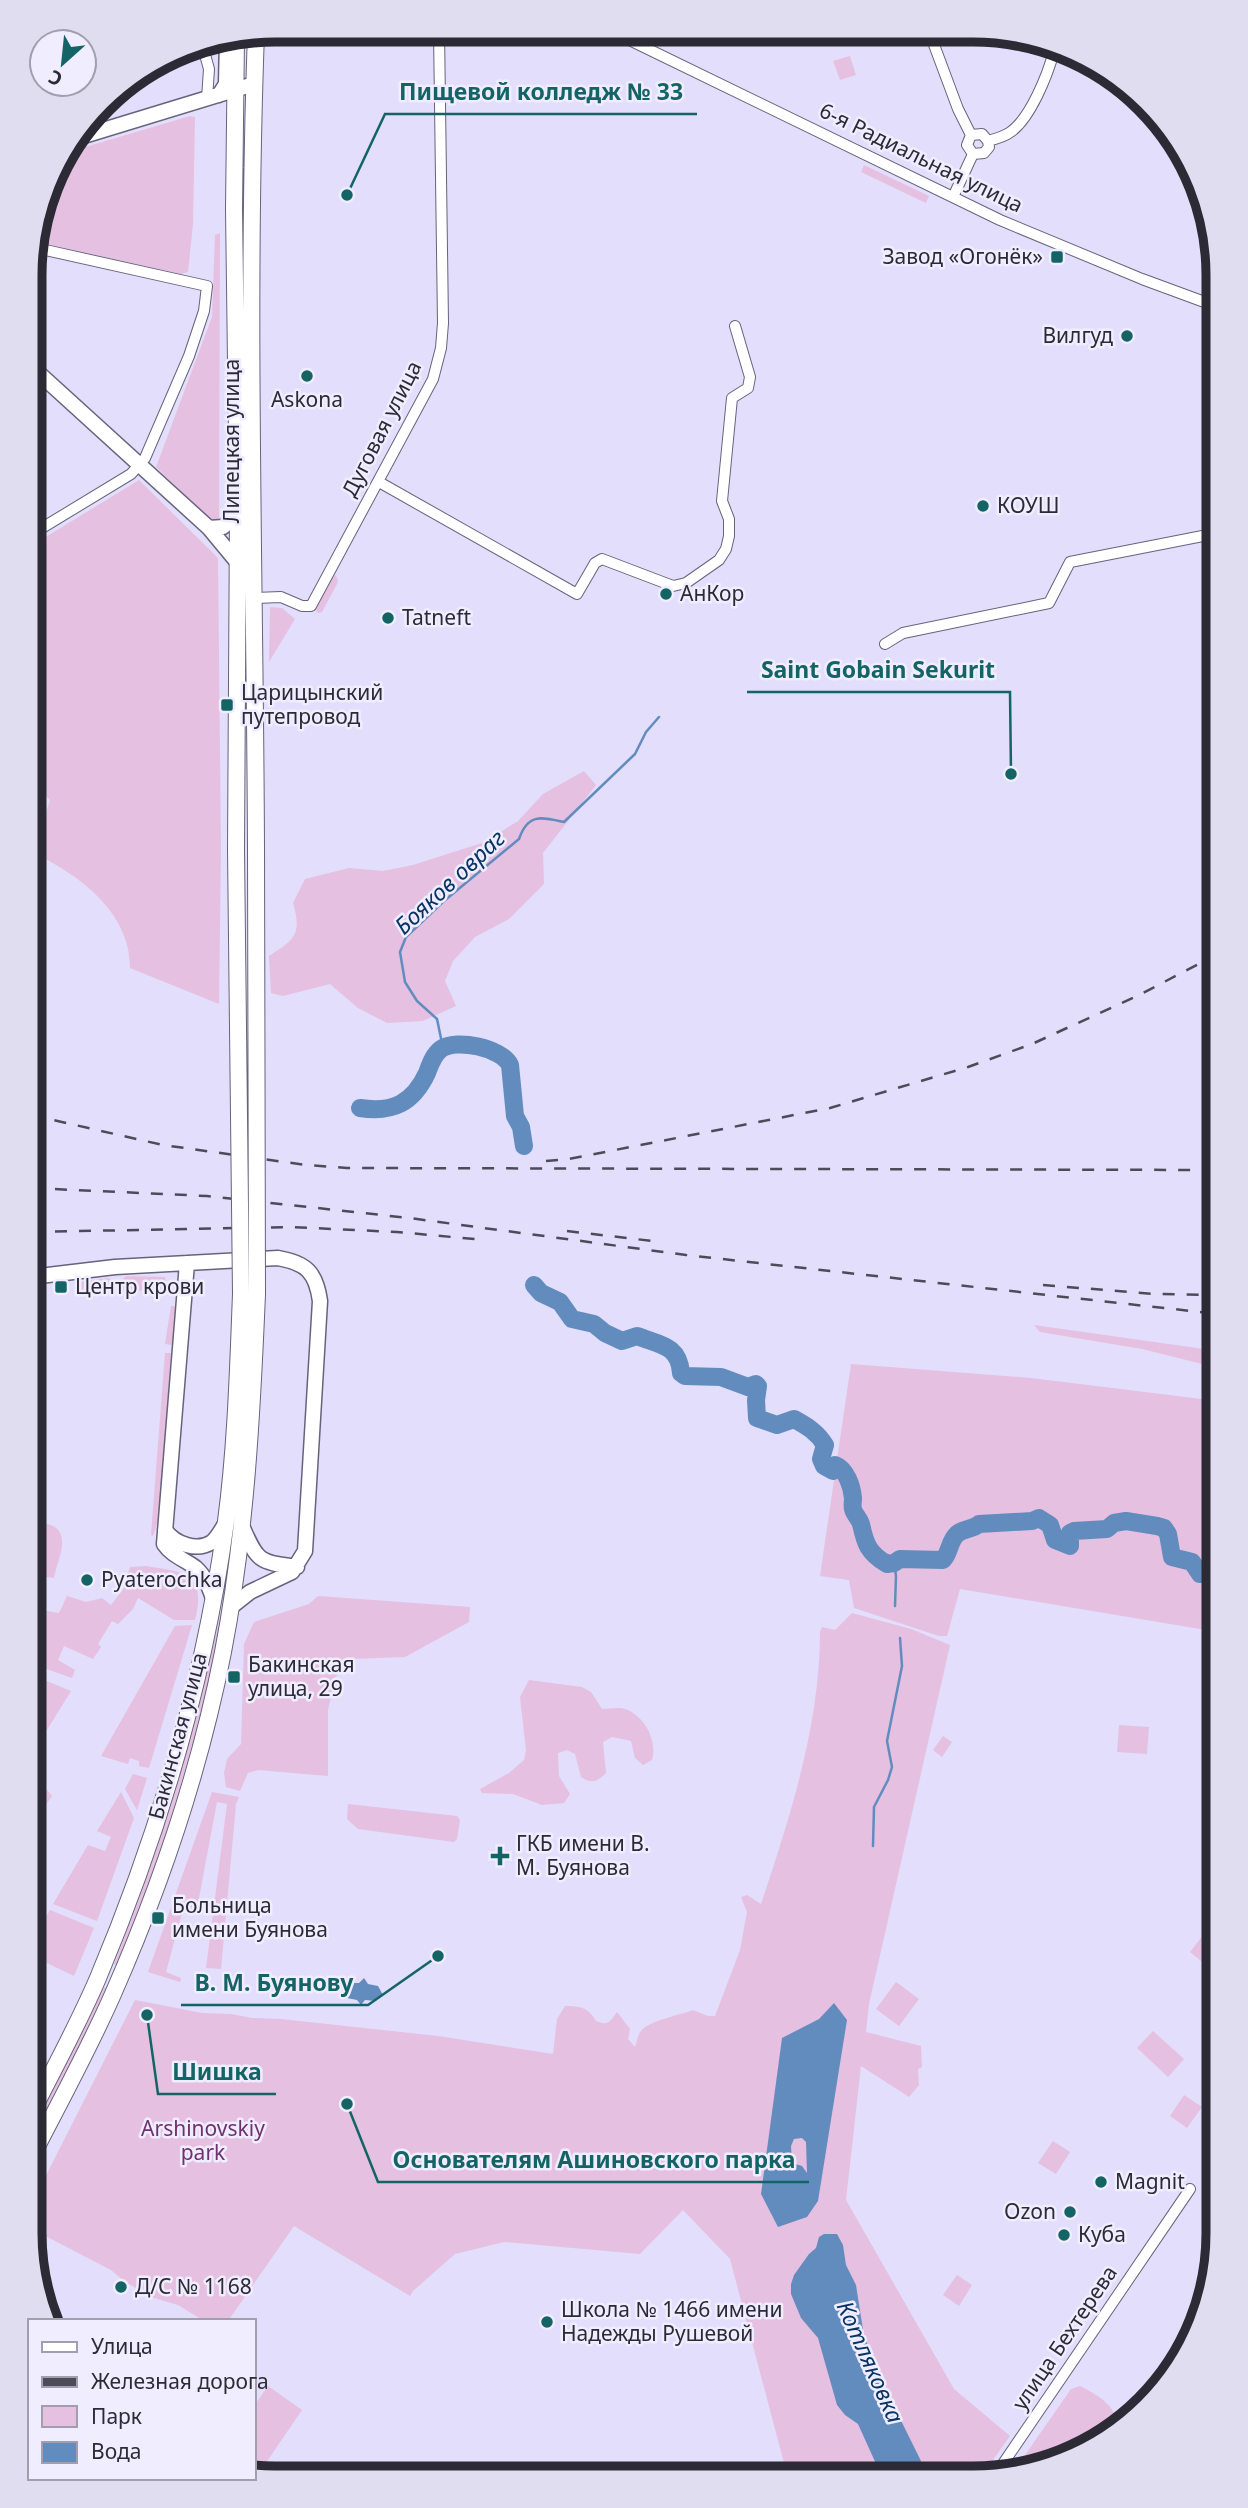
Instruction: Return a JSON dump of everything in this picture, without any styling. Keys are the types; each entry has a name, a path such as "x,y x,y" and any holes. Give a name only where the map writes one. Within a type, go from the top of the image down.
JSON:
{"main road":[{"name":"Липецкая улица","path":"249,1294 256,849 252,450 256,43"},
{"name":"Липецкая улица","path":"236,46 236,849 249,1294"},
{"path":"213,97 226,84 227,48"},
{"path":"89,134 254,84"},
{"path":"42,376 209,528 238,563"},
{"path":"209,528 223,527 238,514"},
{"path":"42,1276 115,1267 278,1258 294,1260 314,1277 320,1301 307,1544 297,1567 289,1574 250,1592 231,1607"},
{"path":"187,1263 164,1544 198,1570 214,1598"},
{"path":"42,2091 96,1981 146,1849 190,1703 214,1598 226,1521 249,1294"},
{"name":"Бакинская улица","path":"42,2136 112,1996 147,1910 191,1780 211,1706 231,1607 243,1528 253,1413 249,1294"},
{"path":"165,1530 174,1540 198,1546 212,1542 226,1521"},
{"path":"243,1528 258,1558 274,1564 297,1567"}],"street":[{"name":"Дуговая улица","path":"255,597 281,597 302,606 311,606 433,379 441,348 443,323 439,42"},
{"name":"6-я Радиальная улица","path":"634,42 1028,232 1206,303"},
{"path":"933,42 958,110 971,135 967,145 973,154"},
{"path":"204,53 213,97"},
{"path":"988,141 1010,133 1029,111 1053,56"},
{"path":"971,135 982,134 989,147 984,153 973,154"},
{"path":"953,197 973,154"},
{"path":"42,528 131,474 141,465 189,356 204,311 206,286 43,250"},
{"path":"379,482 577,594 595,562 602,559 673,586 686,583 719,560 726,549 729,536 729,519 722,501 732,398 748,388 750,377 735,326"},
{"path":"885,644 903,633 1049,603 1070,562 1206,535"},
{"name":"улица Бехтерева","path":"1003,2464 1190,2189"}],"green space":[{"path":"850,56 856,75 840,80 833,61"},
{"path":"190,116 195,117 193,224 188,272 181,274 44,243 60,186 79,149"},
{"path":"864,165 929,196 926,203 861,172"},
{"path":"220,233 219,528 156,467 212,317 215,235"},
{"path":"139,480 218,558 221,849 219,1004 130,968 128,948 112,913 84,884 42,858 42,825 50,800 42,795 42,539"},
{"path":"336,575 338,582 322,612 318,613 315,608"},
{"path":"270,607 282,608 295,619 269,662"},
{"path":"584,771 596,785 543,853 544,884 509,919 475,937 453,961 445,981 456,1006 423,1021 387,1023 358,1008 330,984 283,996 271,993 269,956 294,935 297,922 293,903 305,879 349,868 383,871 413,865 485,842 518,821 543,794"},
{"path":"126,1276 165,1277 167,1290 120,1291 121,1281"},
{"path":"108,1278 113,1281 113,1291 78,1293 78,1282"},
{"path":"171,1306 176,1306 172,1345 165,1344"},
{"path":"1034,1325 1206,1349 1206,1365 1142,1349 1040,1332"},
{"path":"165,1353 171,1353 159,1518 153,1536 151,1535"},
{"path":"851,1364 1031,1378 1206,1400 1206,1630 960,1589 947,1636 939,1636 854,1608 849,1580 820,1576"},
{"path":"42,1524 53,1526 59,1530 61,1536 61,1550 54,1578 42,1576"},
{"path":"146,1566 171,1570 189,1578 198,1593 195,1620 174,1620 138,1598 133,1609 118,1624 112,1621 98,1644 101,1647 93,1659 64,1646 58,1660 75,1670 72,1678 42,1667 42,1610 59,1613 67,1596 86,1602 102,1598 111,1605 124,1588 130,1567"},
{"path":"318,1596 470,1607 469,1622 405,1657 349,1659 335,1678 328,1710 328,1776 258,1770 248,1773 240,1791 226,1787 224,1773 227,1759 241,1744 244,1644 254,1622 309,1604"},
{"path":"221,1612 225,1613 215,1658 179,1792 118,1966 114,1964 161,1834 188,1746"},
{"name":"Arshinovskiy park","path":"852,1613 911,1629 950,1645 869,2004 866,2032 921,2046 919,2085 909,2097 861,2066 846,2200 954,2389 1010,2436 990,2465 785,2466 730,2259 683,2210 640,2254 504,2242 455,2254 410,2296 294,2226 229,2319 201,2319 178,2305 151,2297 111,2270 42,2234 42,2183 135,2000 202,2013 438,2036 553,2054 557,2019 565,2006 583,2008 596,2021 603,2023 610,2021 617,2012 630,2029 628,2039 635,2047 641,2031 657,2021 693,2010 715,2016 740,1950 747,1912 741,1897 747,1895 761,1904 792,1804 815,1702 820,1632 822,1627 835,1630"},
{"path":"192,1625 149,1768 139,1766 139,1761 130,1758 128,1764 101,1756 175,1626"},
{"path":"42,1679 71,1691 42,1738"},
{"path":"529,1680 582,1687 591,1692 602,1709 623,1708 632,1712 643,1723 651,1737 652,1760 643,1765 635,1758 631,1741 612,1737 603,1742 606,1773 594,1781 581,1777 575,1754 567,1750 558,1753 559,1776 570,1794 564,1803 542,1805 513,1794 482,1793 480,1789 509,1773 524,1760 526,1750 520,1697"},
{"path":"1119,1725 1149,1727 1147,1754 1117,1752"},
{"path":"943,1736 952,1742 942,1757 933,1750"},
{"path":"133,1774 147,1778 137,1810 125,1789"},
{"path":"42,1784 52,1796 42,1811"},
{"path":"121,1792 134,1818 97,1921 53,1904 88,1845 105,1851 111,1837 97,1831"},
{"path":"212,1792 239,1797 236,1804 221,1969 206,1968 227,1804 217,1802 197,1909 184,1906 166,1972 181,1978 180,1982 148,1972"},
{"path":"348,1804 457,1816 460,1820 457,1839 454,1842 358,1829 347,1819"},
{"path":"50,1910 94,1928 74,1976 42,1961 42,1923"},
{"path":"1206,1932 1206,1965 1190,1952"},
{"path":"896,1982 919,1999 899,2026 876,2009"},
{"path":"104,1987 108,1989 42,2123 42,2113"},
{"path":"1153,2031 1184,2059 1168,2077 1137,2048"},
{"path":"1184,2095 1202,2107 1187,2128 1170,2116"},
{"path":"1053,2141 1070,2152 1056,2174 1038,2163"},
{"path":"957,2275 972,2285 959,2306 943,2295"},
{"path":"268,2386 302,2410 264,2465 256,2465 256,2403"},
{"path":"1080,2386 1100,2398 1116,2417 1076,2442 1048,2454 1021,2460 1071,2389"}],"water":[{"path":"364,1978 368,1984 378,1986 383,1995 376,2001 365,2000 361,2005 357,2000 347,1998 347,1993 342,1990 349,1983 359,1983"},
{"path":"834,2003 847,2020 818,2201 807,2217 778,2227 761,2194 782,2038 819,2019","holes":["802,2138 806,2142 807,2173 802,2166 792,2163 791,2146 794,2139"]},
{"path":"824,2234 837,2234 843,2245 846,2265 856,2285 863,2330 874,2366 921,2461 920,2466 877,2466 858,2424 837,2405 818,2338 801,2318 791,2294 794,2275 816,2248 819,2237"}],"waterway":[{"name":"Бояков овраг","path":"443,1048 437,1019 417,1001 405,982 400,952 406,937 444,901 519,839 531,821 542,818 564,822 635,754 646,732 659,717"},
{"path":"360,1108 382,1109 401,1104 415,1092 441,1049 457,1044 478,1046 498,1054 510,1065 515,1116 521,1127 524,1146"},
{"path":"534,1285 541,1293 560,1302 572,1319 594,1324 622,1341 637,1336 667,1347 677,1357 681,1373 685,1376 721,1377 748,1387 756,1384 757,1418 777,1425 794,1419 822,1440 825,1445 821,1459 824,1466 833,1471 835,1465 848,1478 854,1511 866,1542 871,1552 887,1564 900,1559 943,1560 954,1537 962,1531 979,1524 1032,1521 1039,1518 1050,1525 1055,1540 1070,1546 1070,1533 1107,1529 1114,1523 1126,1521 1164,1528 1168,1534 1172,1557 1192,1562 1200,1574 1206,1573"},
{"name":"Котляковка","path":"894,1563 895,1606"},
{"name":"Котляковка","path":"873,1846 874,1807 892,1767 887,1741 902,1666 900,1638"}],"railway":[{"path":"546,1161 569,1159 830,1108 968,1067 1032,1044 1139,995 1206,960"},
{"path":"42,1118 163,1145 306,1165 347,1168 1206,1170"},
{"path":"42,1188 207,1196 409,1218 686,1255 1206,1313"},
{"path":"42,1232 291,1227 485,1240"},
{"path":"567,1231 661,1242"},
{"path":"1043,1285 1155,1294 1206,1295"}],"place":[{"name":"Пищевой колледж № 33","path":"347,195"},
{"name":"Завод «Огонёк»","path":"1057,257"},
{"name":"Вилгуд","path":"1127,336"},
{"name":"Askona","path":"307,376"},
{"name":"КОУШ","path":"983,506"},
{"name":"АнКор","path":"666,594"},
{"name":"Tatneft","path":"388,618"},
{"name":"Царицынский путепровод","path":"227,705"},
{"name":"Saint Gobain Sekurit","path":"1011,774"},
{"name":"Центр крови","path":"61,1287"},
{"name":"Pyaterochka","path":"87,1580"},
{"name":"Бакинская улица, 29","path":"234,1677"},
{"name":"ГКБ имени В. М. Буянова","path":"500,1856"},
{"name":"Больница имени Буянова","path":"158,1918"},
{"name":"В. М. Буянову","path":"438,1956"},
{"name":"Шишка","path":"147,2015"},
{"name":"Основателям Ашиновского парка","path":"347,2104"},
{"name":"Magnit","path":"1101,2182"},
{"name":"Ozon","path":"1070,2212"},
{"name":"Куба","path":"1064,2235"},
{"name":"Д/C № 1168","path":"121,2287"},
{"name":"Школа № 1466 имени Надежды Рушевой","path":"547,2322"}]}
